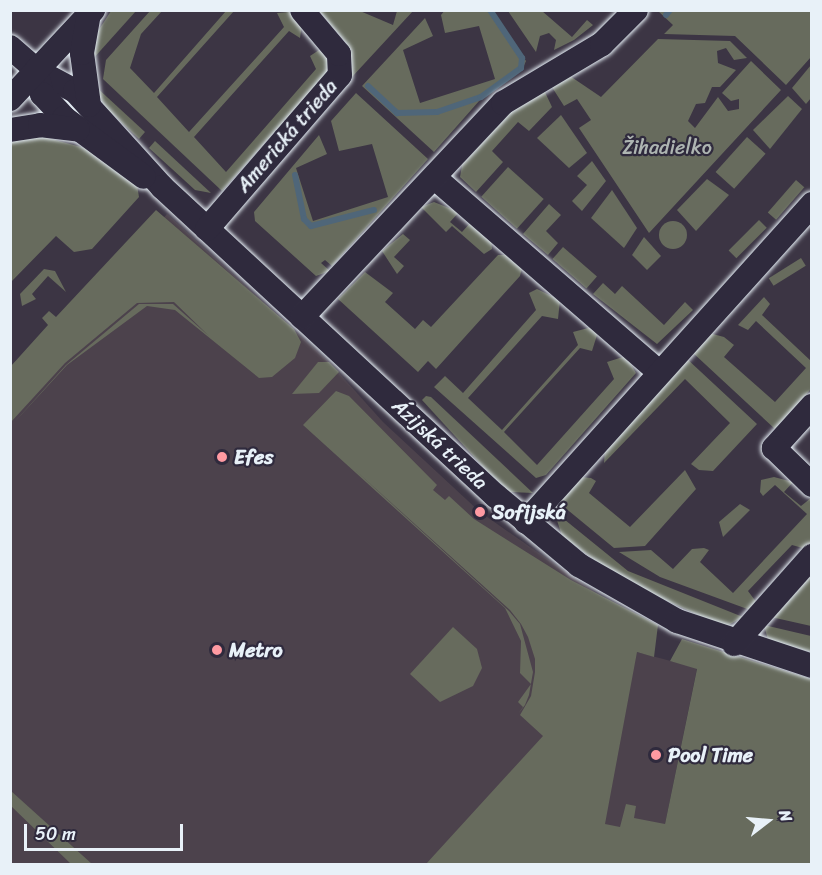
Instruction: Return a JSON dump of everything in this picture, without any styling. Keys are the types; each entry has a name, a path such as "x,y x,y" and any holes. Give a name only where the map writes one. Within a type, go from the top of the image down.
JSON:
{"street":[{"name":"Americká trieda","path":"207,229 340,75 339,54 302,10"},
{"path":"302,317 503,103 602,44 636,11"},
{"path":"10,99 91,12"},
{"path":"88,105 82,53 91,12"},
{"name":"Ázijská trieda","path":"10,47 36,70 88,105 162,187 526,522 624,595 734,644 812,666"},
{"name":"Ázijská trieda","path":"36,70 42,94 78,130 162,187"},
{"name":"Ázijská trieda","path":"10,130 58,125 78,130"},
{"path":"435,178 659,372"},
{"path":"526,522 812,204"},
{"path":"812,406 774,448 812,485"},
{"path":"734,644 812,556"}],"shaded area":[{"path":"167,214 331,364 383,422 480,512 609,602 644,618 637,652 697,668 665,824 592,864 11,864 10,386"}],"green space":[{"path":"445,10 493,11 526,61 522,70 487,92 434,152 362,86 425,18 433,36 403,50 420,103 495,79 479,26 445,33 441,15"},
{"path":"111,11 136,11 92,60 98,31"},
{"path":"150,11 162,11 141,34 130,68 154,93 226,11 234,11 157,97 189,132 284,27 277,13 289,12 302,24 300,38 289,31 194,137 226,172 316,69 310,56 319,50 328,55 327,73 222,191 103,79 106,60"},
{"path":"319,11 360,11 393,25 397,11 413,11 352,77 348,45"},
{"path":"508,11 542,11 572,37 587,20 593,25 602,18 574,40 554,50 556,40 549,33 540,36 536,52"},
{"path":"658,11 811,11 811,57 786,85 735,36 664,34 673,25"},
{"name":"Žihadielko","path":"658,39 730,41 747,58 734,60 726,48 717,51 718,63 736,70 720,87 712,87 705,103 696,104 688,121 695,128 718,97 728,111 739,109 739,99 731,101 722,93 751,61 781,90 649,233 579,128 591,120 577,99 564,106 550,84 567,74 601,97"},
{"path":"811,65 811,98 806,104 792,88"},
{"path":"94,85 145,132 139,139 105,107"},
{"path":"543,88 552,107 529,131 518,122 492,151 503,162 476,192 460,177 463,160 507,110"},
{"path":"356,93 428,159 332,266 325,260 321,263 330,271 316,276 255,221 254,212 319,135 327,154 296,168 313,221 388,197 372,144 339,151 331,121"},
{"path":"788,96 802,109 770,149 753,130"},
{"path":"561,115 587,153 569,168 537,138"},
{"path":"40,136 85,148 137,185 139,197 92,249 74,252 56,236 11,282 11,142"},
{"path":"747,137 766,154 734,189 716,172"},
{"path":"155,141 211,193 195,190 149,148"},
{"path":"592,161 606,181 582,211 572,201 587,185 577,176"},
{"path":"508,167 544,199 517,229 481,197"},
{"path":"707,179 729,195 696,231 677,210"},
{"path":"796,180 804,187 776,220 768,212"},
{"path":"612,190 637,228 624,248 591,218"},
{"path":"434,202 459,212 450,222 462,232 471,222 491,239 492,249 484,254 452,226 446,232 421,207"},
{"path":"549,204 561,215 546,231 558,243 548,255 523,234"},
{"path":"156,210 294,329 301,342 295,358 272,377 259,378 175,310 147,306 67,365 11,426 66,365 139,304 173,304 209,336 174,302 137,303 65,363 11,422 11,366 48,325 42,318 49,311 56,317"},
{"path":"759,220 767,228 736,258 729,250"},
{"path":"673,221 683,225 687,235 683,245 673,249 663,245 659,235 663,225"},
{"path":"403,234 410,240 394,257 404,266 397,274 382,251"},
{"path":"644,237 661,256 647,270 632,255"},
{"path":"563,247 597,277 586,289 553,259"},
{"path":"498,255 509,255 522,268 520,276 436,369 428,361 418,372 338,299 365,272 393,293 385,302 415,329 423,320 431,327"},
{"path":"801,258 806,266 774,286 769,278"},
{"path":"44,269 55,271 66,292 48,276 32,294 36,299 22,306 20,294"},
{"path":"603,283 615,294 622,286 664,325 685,302 693,310 657,344 593,294"},
{"path":"537,289 560,300 558,319 542,316 468,398 502,430 578,345 573,332 592,327 597,335 592,351 580,348 504,432 537,465 614,379 607,362 626,356 636,373 546,475 536,478 434,387 445,376 463,393 536,310 529,293"},
{"path":"764,297 770,304 762,315 811,361 811,389 775,429 692,352 709,333 724,337 734,345 724,357 775,402 806,368 756,321 748,330 738,325"},
{"path":"686,358 757,424 713,471 699,470 691,464 730,423 685,379 604,463 605,449"},
{"path":"318,362 329,362 339,372 319,393 292,394"},
{"path":"336,391 349,396 437,485 433,490 445,500 449,496 474,519 571,580 658,625 654,657 637,652 605,824 620,827 626,804 636,806 634,818 665,824 697,669 670,661 682,639 811,679 811,864 426,864 543,736 520,715 531,696 535,659 528,637 521,624 510,610 355,470 509,611 520,624 533,672 531,684 520,673 521,641 505,608 303,425"},
{"path":"426,396 431,397 533,493 510,492 486,470 422,400"},
{"path":"685,470 696,489 645,546 614,548 558,502 581,477 591,478 596,481 589,493 630,527"},
{"path":"774,477 793,482 784,492 801,506 811,498 811,543 806,549 792,545 748,591 757,603 750,610 660,577 619,552 651,550 673,569 692,549 704,548 709,550 700,562 733,593 807,514 775,485 763,496 760,492 761,480"},
{"path":"740,504 750,510 723,537 719,522"},
{"path":"554,511 628,571 743,617 725,627 623,581 562,536"},
{"path":"811,572 811,626 771,617"},
{"path":"764,625 811,636 811,652 768,640"},
{"path":"453,627 477,649 482,668 473,686 440,702 410,674"},
{"path":"531,684 525,705 518,714 523,707 518,702"},
{"path":"10,791 92,864 71,864 11,806"}],"waterway":[{"path":"490,10 522,58"},
{"path":"666,15 670,10"},
{"path":"368,86 397,113 437,112 481,97 521,68 522,58"},
{"path":"295,175 304,219 311,226 374,210"}],"place":[{"name":"Efes","path":"222,457"},
{"name":"Sofijská","path":"480,512"},
{"name":"Metro","path":"217,650"},
{"name":"Pool Time","path":"656,755"}]}
